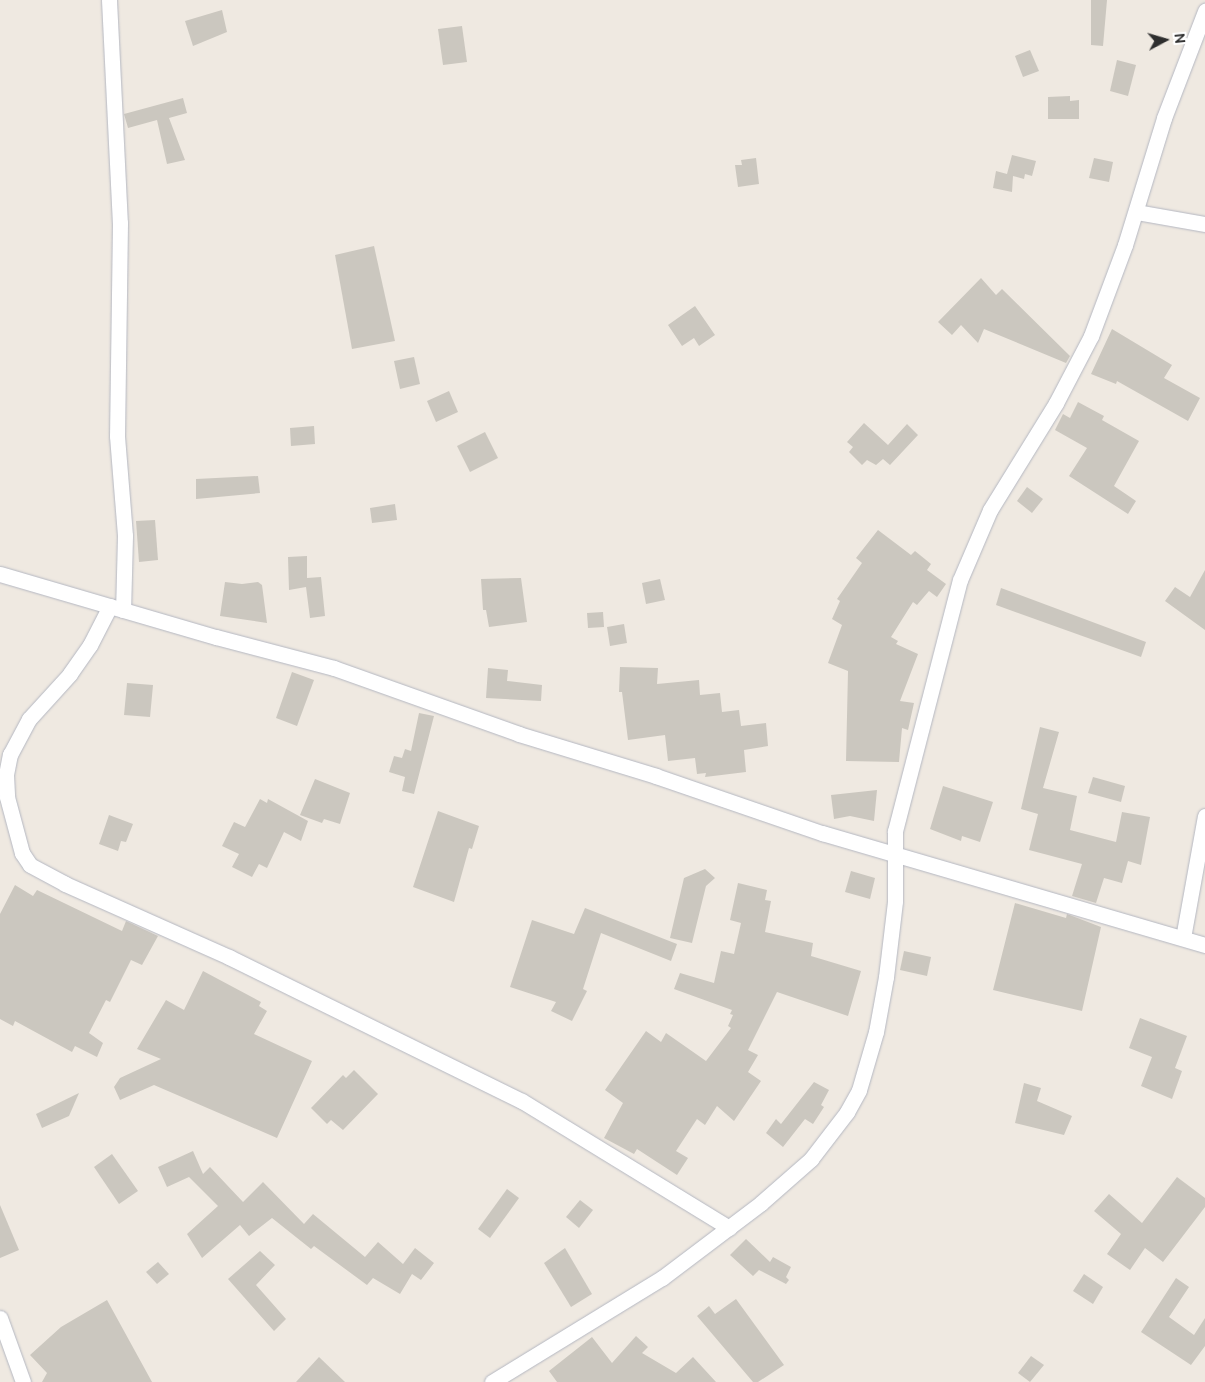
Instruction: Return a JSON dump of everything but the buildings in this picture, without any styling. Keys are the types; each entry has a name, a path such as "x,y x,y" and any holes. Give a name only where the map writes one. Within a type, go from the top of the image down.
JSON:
{"street":[{"path":"109,0 120,223 118,436 125,536 117,608 70,674 29,719 10,754 6,775 7,797 22,853 30,864 65,884 220,953 522,1100 729,1228"},
{"path":"492,1382 662,1278 791,1179 811,1159 847,1112 859,1090 876,1032 886,977 894,901 894,855 899,810 960,580 990,510 1056,403 1091,336 1136,212 1164,118 1205,11"},
{"path":"1136,212 1205,224"},
{"path":"0,574 334,668 519,734 894,855 1205,945"},
{"path":"1183,938 1205,816"},
{"path":"0,1318 23,1382"}]}
